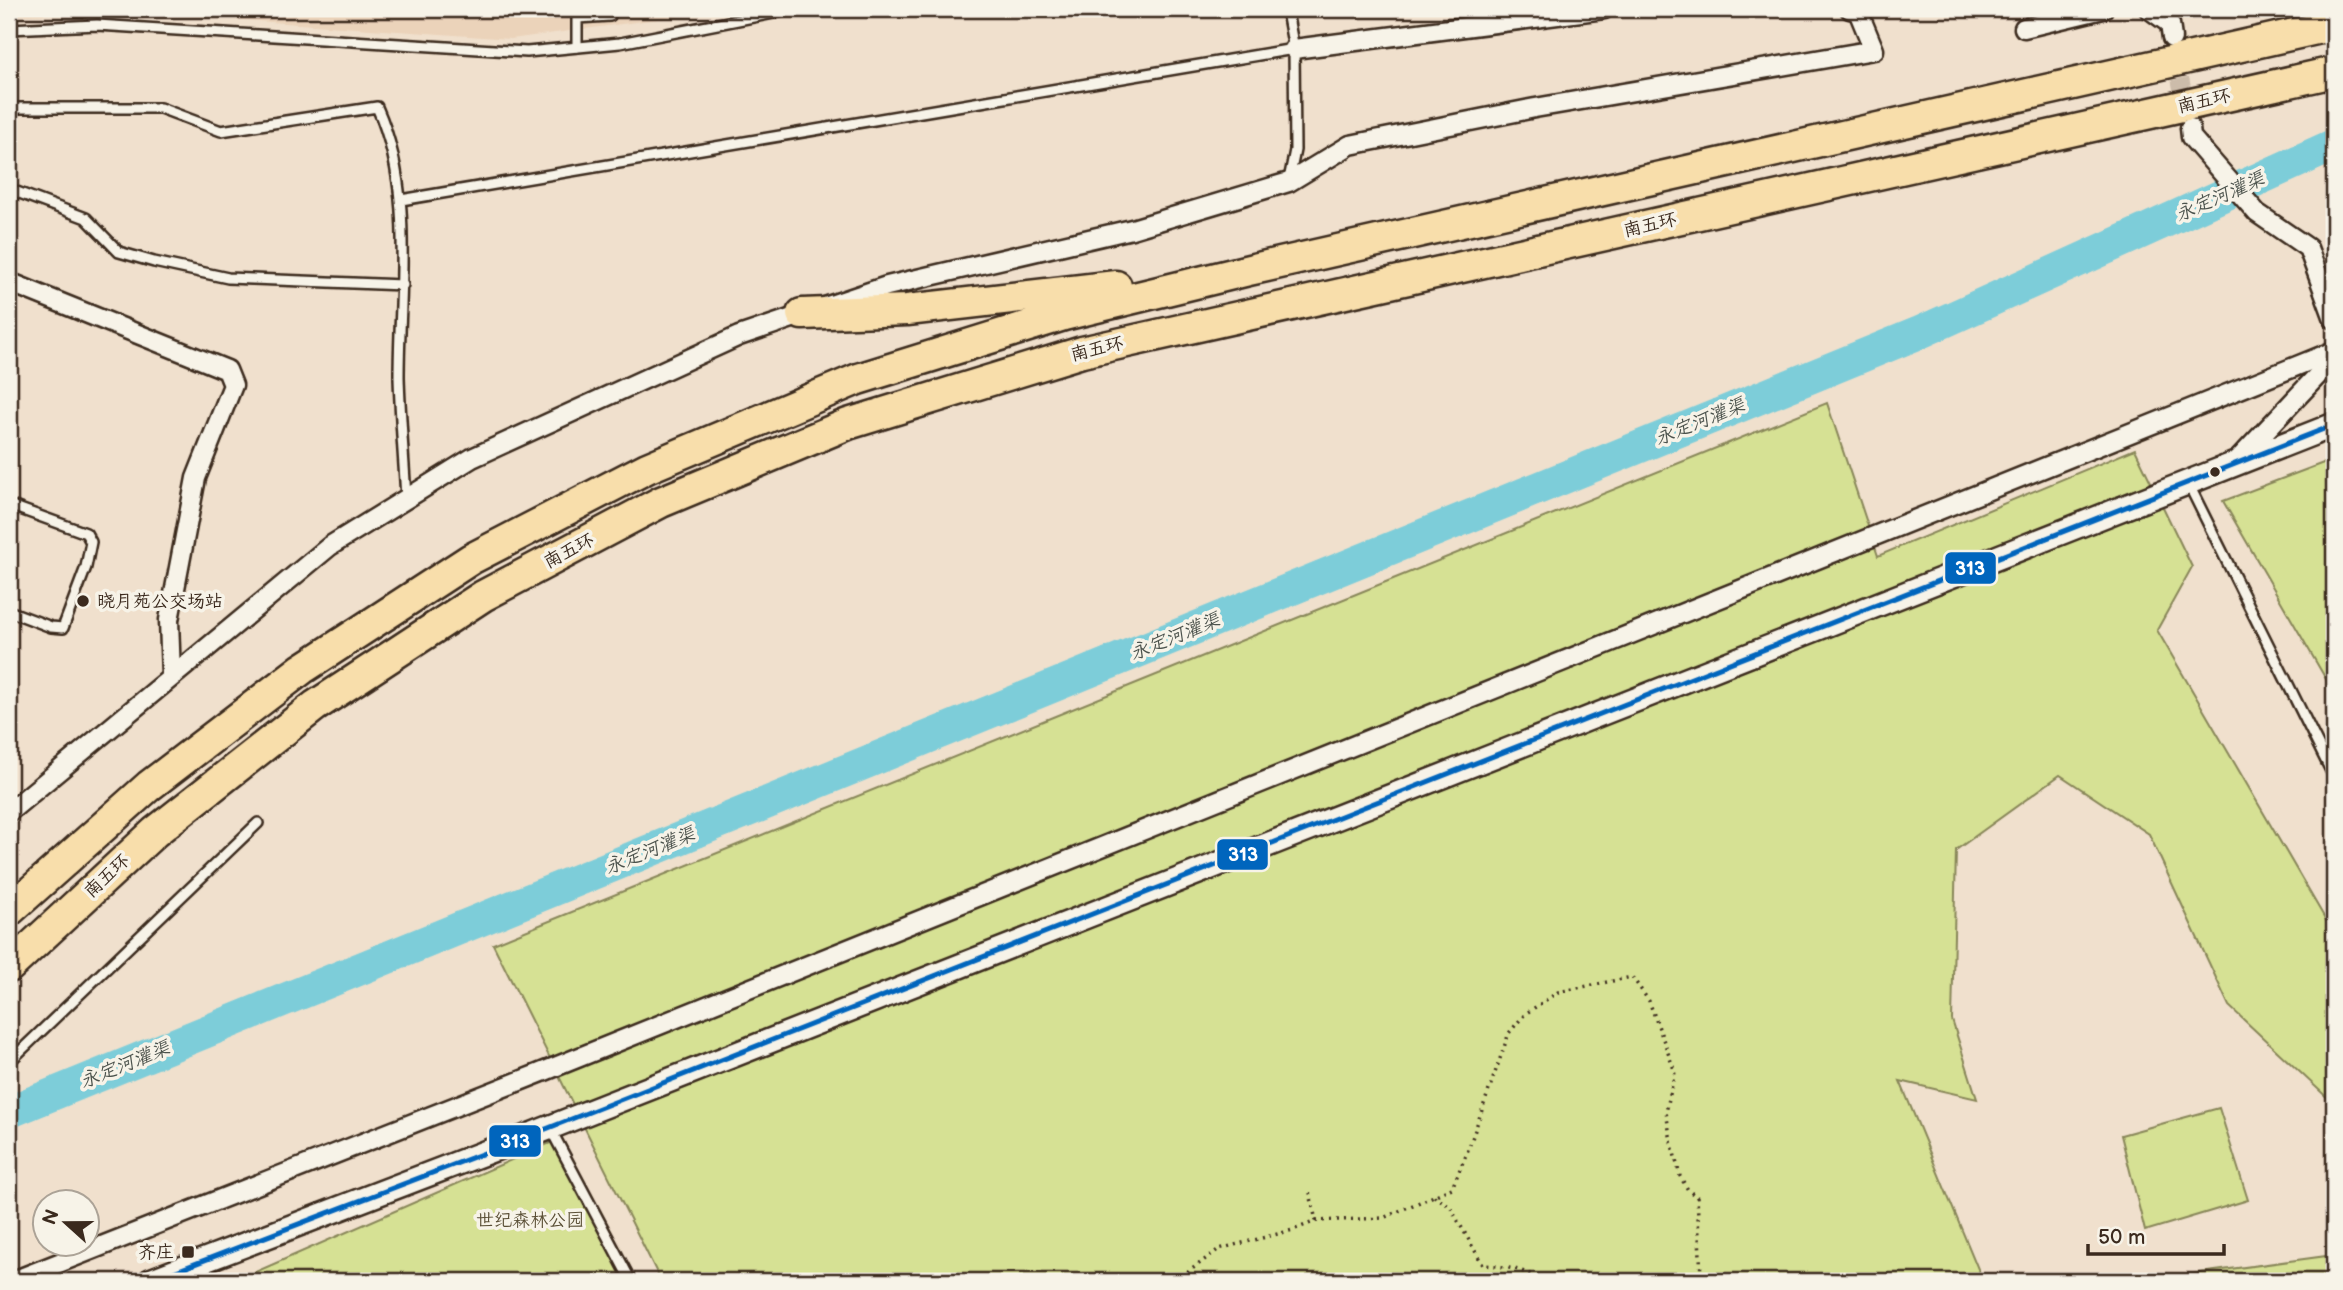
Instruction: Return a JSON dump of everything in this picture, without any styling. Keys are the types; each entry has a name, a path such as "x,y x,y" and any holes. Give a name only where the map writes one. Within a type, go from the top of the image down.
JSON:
{"highway":[{"path":"9,911 149,786 302,669 471,559 647,468 858,379 1064,315 1249,270 2334,26"},
{"name":"南五环","path":"9,967 176,815 316,706 483,596 661,502 848,424 1082,352 2334,72"},
{"path":"802,314 906,310 1249,270"}],"main road":[{"path":"150,1281 550,1127 2334,425"}],"street":[{"path":"1294,49 1604,9"},
{"path":"9,812 330,546 472,458 739,335 887,286 1132,229 1289,182 1350,145 1535,108 1874,50 1858,11 1850,9"},
{"path":"2024,28 2103,9"},
{"path":"2149,9 2171,15 2172,38"},
{"path":"2189,128 2191,137 2257,213 2308,248 2334,319"},
{"path":"9,282 227,370 233,385 196,478 169,620 171,676"},
{"path":"13,1281 565,1063 2334,351"},
{"path":"2234,465 2334,358"}],"lane":[{"path":"577,47 577,18 610,16 610,9"},
{"path":"9,29 97,25 513,51 620,43 795,9"},
{"path":"1288,17 1294,49 1295,150 1289,182"},
{"path":"401,200 1294,49"},
{"path":"14,108 160,108 221,131 377,107 388,133 401,200 399,378 406,499"},
{"path":"9,189 86,218 119,252 154,262 228,278 402,285"},
{"path":"2188,483 2334,777"},
{"path":"9,505 86,533 91,542 86,567 63,628 51,627 9,611"},
{"path":"9,1062 258,824"},
{"path":"550,1127 631,1281"}],"path":[{"path":"1176,1281 1219,1249 1316,1222 1383,1218 1452,1188 1509,1033 1525,1014 1558,992 1632,977 1648,1001 1675,1072 1666,1112 1680,1177 1688,1190 1697,1197 1701,1276 1704,1281"},
{"path":"1310,1194 1316,1222"},
{"path":"1434,1196 1449,1205 1483,1265 1533,1275 1541,1281"}],"shaded area":[{"path":"9,9 732,9 511,39 131,12 9,15"}],"green space":[{"path":"1827,403 1878,556 2135,449 2192,567 2157,630 2334,934 2334,1104 2229,1006 2149,834 2060,775 1956,850 1952,1020 1977,1099 1900,1081 1983,1281 661,1281 493,944"},
{"path":"2334,459 2334,693 2223,501"},
{"path":"2219,1108 2248,1200 2145,1231 2121,1135"},
{"name":"世纪森林公园","path":"557,1140 633,1281 235,1281"},
{"path":"2334,1255 2334,1281 2141,1281"}],"waterway":[{"name":"永定河灌渠","path":"9,1112 1921,332 2334,145"}],"tunnel":[{"path":"2175,52 2187,114"}],"transit line":[{"name":"313","path":"150,1281 518,1140 2334,425"}],"place":[{"name":"晓月苑公交场站","path":"83,601"},
{"name":"齐庄","path":"188,1252"}]}
